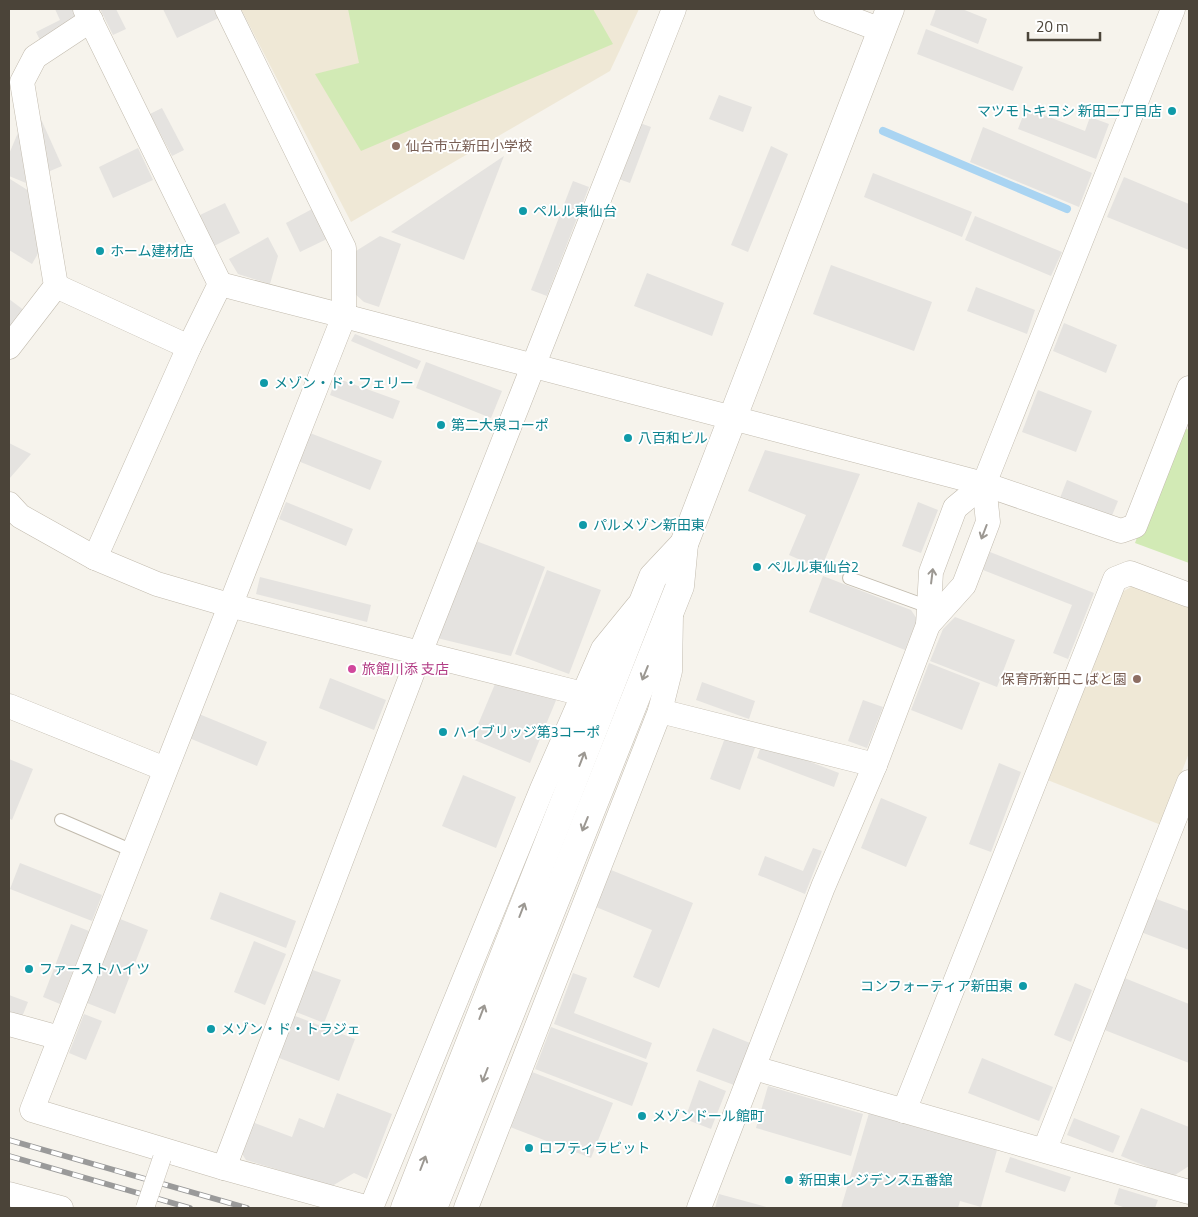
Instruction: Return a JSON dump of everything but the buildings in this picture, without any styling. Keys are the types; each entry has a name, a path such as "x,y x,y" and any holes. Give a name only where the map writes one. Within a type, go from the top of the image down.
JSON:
{"street":[{"path":"227,9 344,248 344,316 229,604 32,1110 224,1168 370,1208 542,789 603,649 645,598"},
{"path":"224,1168 420,653 674,9"},
{"path":"405,1208 680,586 684,544 886,20 826,9"},
{"path":"929,616 964,585 988,522 984,484 1172,9"},
{"path":"9,347 56,286 22,82 35,57 88,15 220,284 732,416 984,484 1121,531 1135,526 1189,388"},
{"path":"95,558 189,347 220,284"},
{"path":"56,286 189,347"},
{"path":"699,1208 823,887 875,765 929,616 931,572 955,508 984,484"},
{"path":"9,504 20,516 95,558 157,584 583,694"},
{"path":"432,1208 516,960 645,598 653,577 684,544"},
{"path":"904,1111 1115,579 1130,573 1189,595"},
{"path":"466,1208 660,711 670,671 671,608"},
{"path":"9,706 165,769"},
{"path":"660,711 875,765"},
{"path":"1045,1150 1189,782"},
{"path":"9,1024 60,1038"},
{"path":"754,1068 1189,1192"},
{"path":"145,1208 162,1158"},
{"path":"9,1194 61,1208"}],"lane":[{"path":"849,578 929,616"},
{"path":"61,820 133,851"}],"shaded area":[{"path":"55,9 74,9 76,12 71,26 41,42 36,32 60,20"},
{"path":"100,9 116,9 126,29 113,35"},
{"path":"163,9 224,9 227,14 177,38"},
{"name":"仙台市立新田小学校","path":"241,9 639,9 610,71 351,222"},
{"path":"936,9 962,9 987,19 978,44 930,25"},
{"path":"926,29 1023,67 1013,91 917,54"},
{"path":"719,95 752,107 743,132 709,119"},
{"path":"36,108 62,166 43,174"},
{"path":"162,108 184,150 172,156 150,114"},
{"path":"1026,108 1085,131 1090,117 1109,124 1096,159 1018,129"},
{"path":"637,122 651,127 630,183 616,178"},
{"path":"983,127 1092,173 1079,207 970,162"},
{"path":"20,128 26,183 9,176 9,154"},
{"path":"771,146 788,154 748,252 731,245"},
{"path":"138,148 153,180 113,198 99,167"},
{"path":"504,156 464,260 391,232"},
{"path":"873,173 972,212 962,237 864,197"},
{"path":"1124,177 1189,204 1189,250 1107,217"},
{"path":"10,179 29,191 40,250 32,264 9,250"},
{"path":"573,181 589,187 547,296 531,290"},
{"path":"225,203 240,233 214,246 200,215"},
{"path":"314,208 329,238 300,252 286,223"},
{"path":"975,216 1062,252 1051,276 965,240"},
{"path":"380,236 401,244 379,307 364,302 354,293 356,251"},
{"path":"268,237 278,256 270,284 238,274 229,259"},
{"path":"831,265 932,302 914,351 813,314"},
{"path":"647,273 724,303 712,336 634,306"},
{"path":"976,287 1035,310 1027,334 967,311"},
{"path":"9,299 25,311 9,332"},
{"path":"1064,323 1117,345 1106,373 1053,351"},
{"path":"355,334 421,361 417,369 351,341"},
{"path":"426,362 502,391 491,418 416,388"},
{"path":"336,378 400,401 393,419 330,395"},
{"path":"1038,390 1092,411 1076,452 1022,432"},
{"path":"310,433 382,461 370,490 298,461"},
{"path":"9,443 31,454 9,479"},
{"path":"765,450 860,474 821,569 789,555 806,515 748,491"},
{"path":"1067,480 1118,501 1111,518 1060,498"},
{"path":"286,502 353,529 346,546 279,519"},
{"path":"918,502 938,510 921,553 902,546"},
{"path":"476,541 545,567 511,656 437,638"},
{"path":"990,552 1094,593 1068,659 1053,653 1072,605 983,570"},
{"path":"547,570 601,590 569,674 515,654"},
{"path":"823,576 911,610 917,619 905,650 809,612"},
{"path":"260,577 371,605 367,622 256,594"},
{"name":"保育所新田こばと園","path":"1135,585 1189,606 1189,753 1161,825 1045,779 1118,594"},
{"path":"955,617 1015,640 997,687 930,661 943,629"},
{"path":"929,663 980,683 962,730 911,710"},
{"path":"330,678 386,700 374,730 319,708"},
{"path":"702,682 755,701 749,719 696,700"},
{"path":"495,684 557,698 530,763 472,739"},
{"path":"863,700 883,707 867,748 848,741"},
{"path":"199,714 267,742 257,766 189,738"},
{"path":"726,735 756,745 740,790 710,779"},
{"path":"762,743 839,773 834,787 757,758"},
{"path":"9,759 33,769 12,820 9,818"},
{"path":"999,763 1021,772 991,852 969,844"},
{"path":"463,775 516,797 496,848 442,826"},
{"path":"881,798 927,817 906,867 861,848"},
{"path":"813,848 822,851 805,894 758,875 765,856 803,871"},
{"path":"20,863 102,895 92,921 10,889"},
{"path":"611,870 693,903 659,988 633,977 652,930 596,907"},
{"path":"220,892 296,921 286,948 210,919"},
{"path":"1151,897 1189,911 1189,950 1138,931"},
{"path":"120,919 148,930 115,1014 87,1003"},
{"path":"71,924 89,931 60,1004 43,997"},
{"path":"254,941 286,954 265,1005 234,992"},
{"path":"307,968 341,980 324,1023 291,1010"},
{"path":"573,973 587,978 574,1013 652,1043 646,1059 554,1024"},
{"path":"1122,977 1189,1004 1189,1063 1102,1029"},
{"path":"1075,983 1092,990 1071,1042 1054,1035"},
{"path":"9,995 28,1002 22,1017 9,1012"},
{"path":"84,1014 102,1021 86,1060 69,1053"},
{"path":"290,1014 355,1039 339,1081 274,1056"},
{"path":"551,1027 648,1063 632,1106 535,1069"},
{"path":"713,1028 750,1043 734,1085 696,1071"},
{"path":"982,1058 1053,1087 1039,1121 968,1093"},
{"path":"532,1072 613,1103 591,1158 510,1127"},
{"path":"699,1080 726,1091 711,1129 685,1119"},
{"path":"768,1086 863,1114 851,1156 756,1128"},
{"path":"337,1093 392,1114 367,1179 354,1173 332,1186 246,1160 239,1149 249,1121 292,1137 299,1118 324,1128"},
{"path":"1141,1108 1189,1127 1189,1166 1172,1177 1121,1156"},
{"path":"869,1113 997,1150 981,1207 960,1201 958,1208 841,1208"},
{"path":"1074,1118 1120,1136 1113,1153 1067,1135"},
{"path":"1010,1157 1071,1177 1065,1192 1005,1172"},
{"path":"1119,1188 1158,1200 1155,1208 1126,1208 1114,1204"},
{"path":"719,1194 770,1208 715,1208"}],"green space":[{"path":"348,9 593,9 613,44 361,151 315,74 359,63"},
{"path":"1179,426 1189,430 1189,563 1135,543"}],"waterway":[{"path":"883,131 1067,209"}],"railway":[{"path":"9,1140 247,1208"},
{"path":"9,1156 190,1208"}],"place":[{"name":"マツモトキヨシ 新田二丁目店","path":"1172,111"},
{"name":"仙台市立新田小学校","path":"396,146"},
{"name":"ペルル東仙台","path":"523,211"},
{"name":"ホーム建材店","path":"100,251"},
{"name":"メゾン・ド・フェリー","path":"264,383"},
{"name":"第二大泉コーポ","path":"441,425"},
{"name":"八百和ビル","path":"628,438"},
{"name":"パルメゾン新田東","path":"583,525"},
{"name":"ペルル東仙台2","path":"757,567"},
{"name":"旅館川添 支店","path":"352,669"},
{"name":"保育所新田こばと園","path":"1137,679"},
{"name":"ハイブリッジ第3コーポ","path":"443,732"},
{"name":"ファーストハイツ","path":"29,969"},
{"name":"コンフォーティア新田東","path":"1023,986"},
{"name":"メゾン・ド・トラジェ","path":"211,1029"},
{"name":"メゾンドール館町","path":"642,1116"},
{"name":"ロフティラビット","path":"529,1148"},
{"name":"新田東レジデンス五番舘","path":"789,1180"}]}
